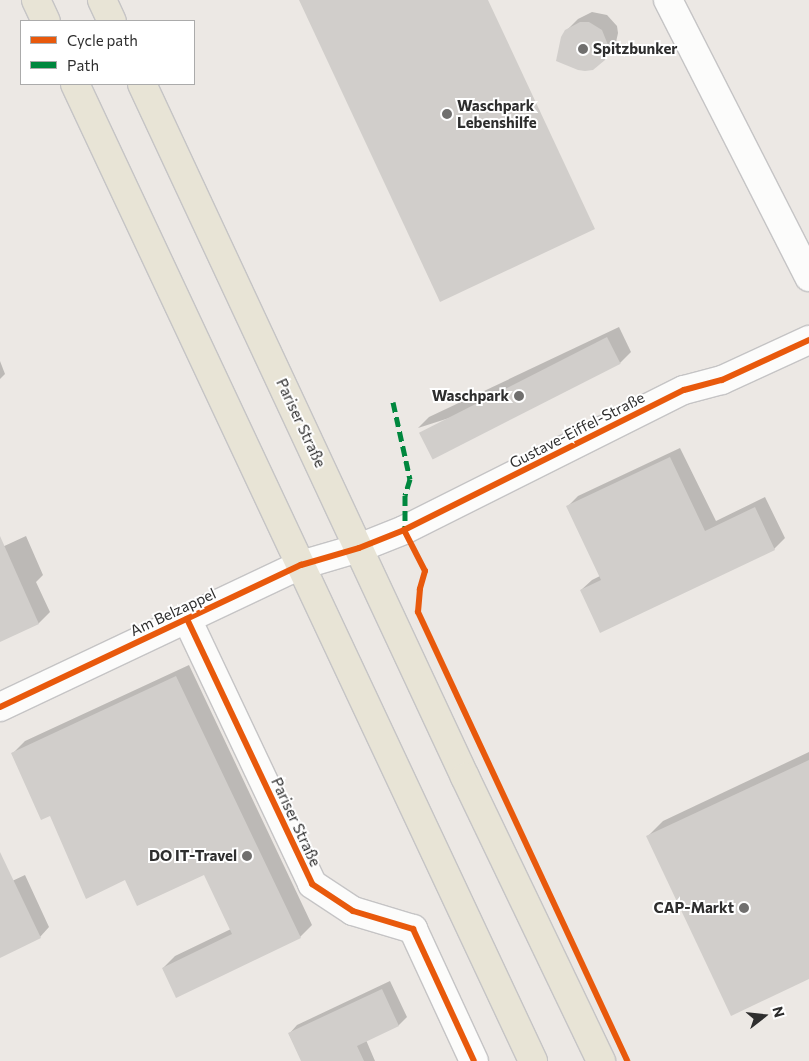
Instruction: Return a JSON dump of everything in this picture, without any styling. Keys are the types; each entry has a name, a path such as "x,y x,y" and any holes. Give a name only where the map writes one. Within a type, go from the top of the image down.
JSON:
{"main road":[{"path":"36,0 46,20"},
{"path":"102,0 112,20"},
{"path":"75,85 533,1061"},
{"name":"Pariser Straße","path":"142,85 601,1061"}],"street":[{"path":"668,0 809,277"},
{"name":"Gustave-Eiffel-Straße","path":"359,548 444,511 684,390 722,380 809,340"},
{"name":"Am Belzappel","path":"0,707 301,566 359,548"},
{"name":"Pariser Straße","path":"187,619 312,884 353,911 413,929 474,1061"}],"building":[{"name":"Waschpark Lebenshilfe","path":"299,0 488,0 595,229 440,302"},
{"name":"Spitzbunker","path":"580,22 589,22 602,30 608,45 605,60 593,70 578,70 556,61 561,37 565,30"},
{"name":"Waschpark","path":"607,337 621,364 433,460 419,433"},
{"path":"670,457 705,531 755,507 775,550 600,633 580,590 601,580 566,506"},
{"path":"0,536 39,624 0,642"},
{"path":"176,676 301,938 176,998 162,968 232,934 204,875 137,906 125,880 86,899 50,816 41,820 11,753"},
{"name":"CAP-Markt","path":"809,760 809,979 731,1016 646,836"},
{"path":"0,852 41,938 0,958"},
{"path":"382,989 399,1026 357,1046 364,1061 301,1061 288,1033"}],"marked path":[{"path":"393,402 410,479 405,495 405,533"}],"cycle path":[{"path":"0,707 301,565 359,548 404,530 684,390 722,380 809,340"},
{"path":"404,530 425,571 420,589 418,612 627,1061"},
{"path":"187,619 312,884 353,911 413,929 474,1061"}],"place":[{"name":"Spitzbunker","path":"583,49"},
{"name":"Waschpark Lebenshilfe","path":"447,114"},
{"name":"Waschpark","path":"519,396"},
{"name":"DO IT-Travel","path":"247,856"},
{"name":"CAP-Markt","path":"744,908"}]}
